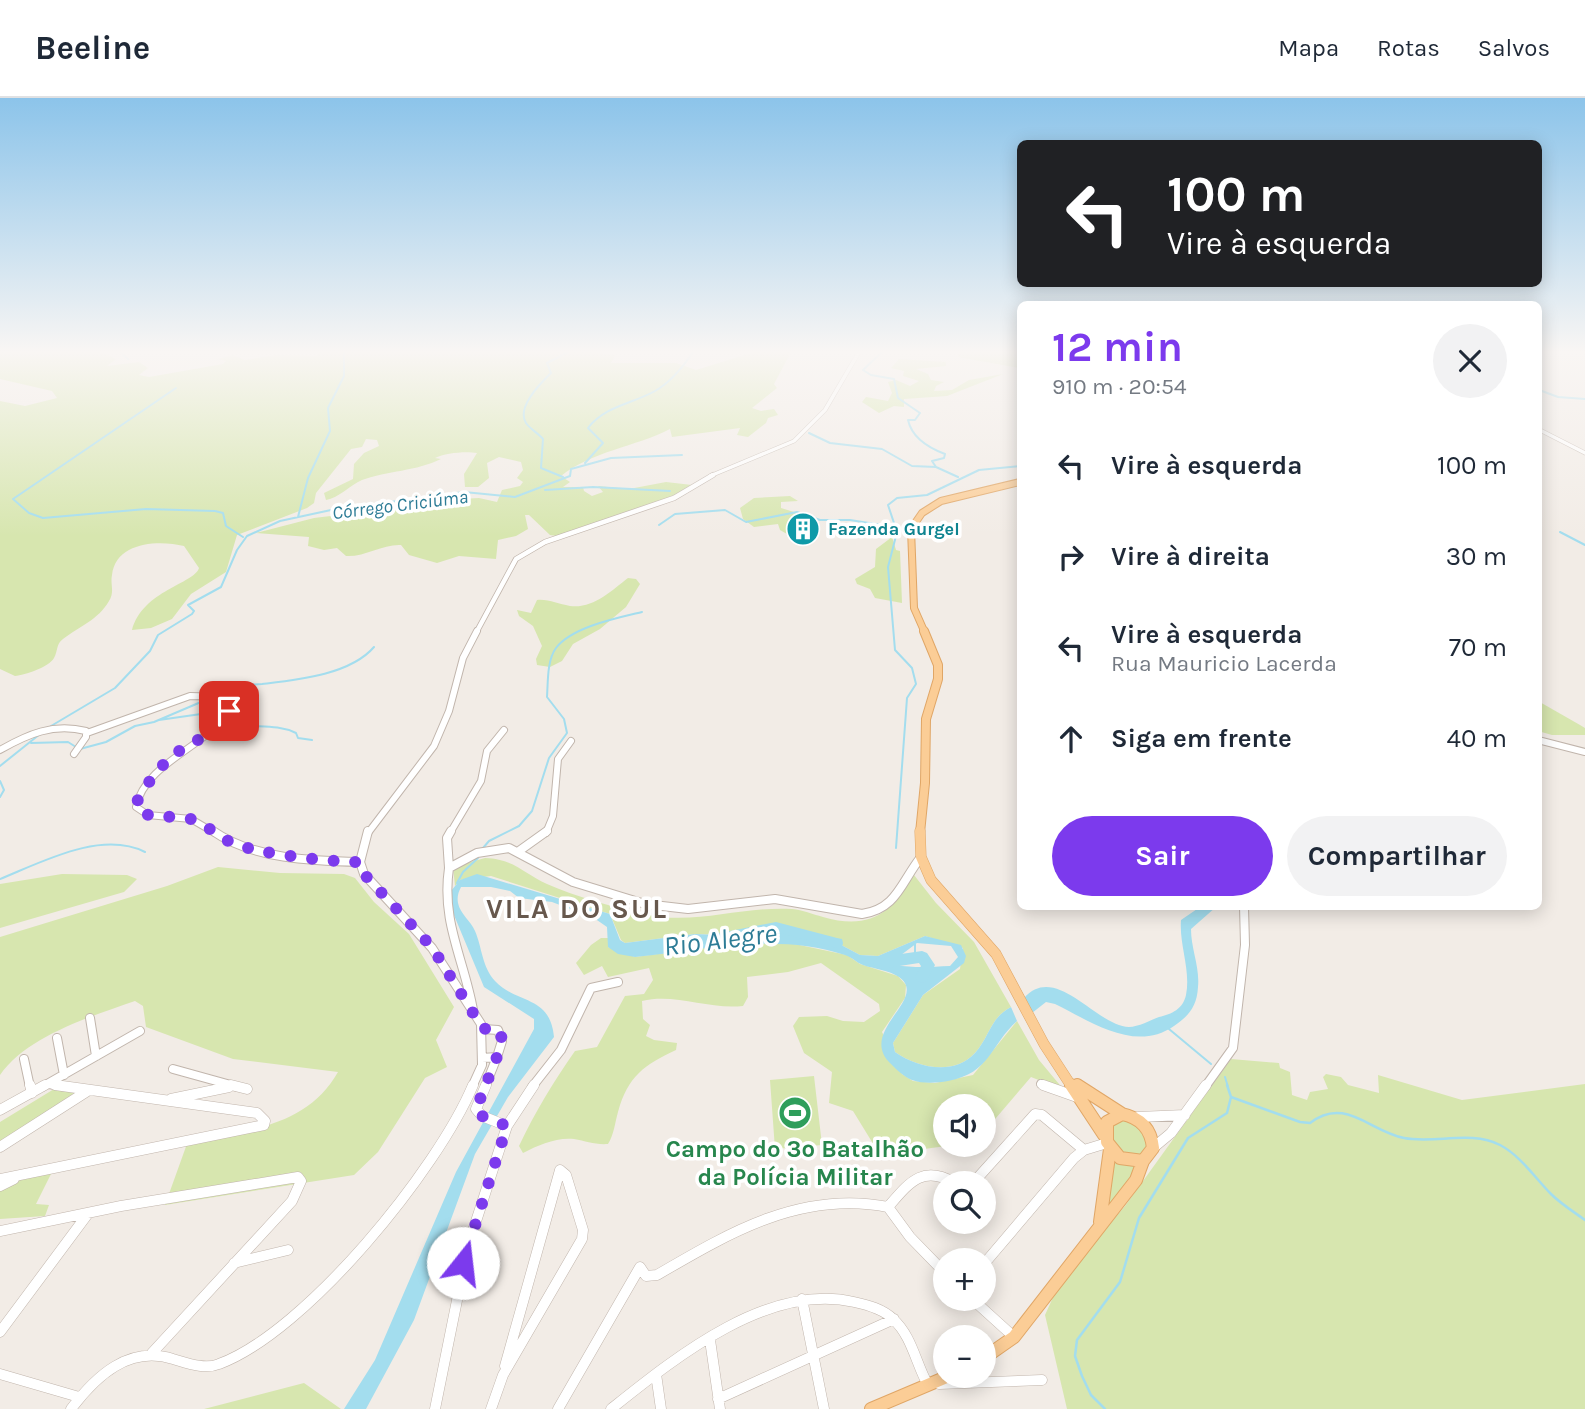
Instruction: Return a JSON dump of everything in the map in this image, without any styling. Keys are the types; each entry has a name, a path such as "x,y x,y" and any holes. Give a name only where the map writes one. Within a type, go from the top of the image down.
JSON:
{"main road":[{"path":"1017,483 941,501 922,513 911,529 914,608 938,665 925,732 925,783 919,822 921,857 942,895 996,954 1034,1025 1072,1081 1107,1142 1128,1161 1143,1161"},
{"path":"996,1350 1014,1337 1099,1223 1136,1180 1143,1161 1153,1148 1147,1126 1072,1081"},
{"path":"1099,1223 1107,1122 1128,1115"},
{"path":"871,1409 933,1382"}],"street":[{"path":"71,1409 79,1397 110,1369 132,1358 152,1353 202,1366 217,1365 248,1352 271,1336 383,1224 426,1171 470,1095 482,1058 483,1029 432,947 364,874 360,862 374,821 441,733 463,658 508,571 522,553 674,498 716,473 793,441 822,413"},
{"path":"1542,431 1585,453"},
{"path":"0,750 42,729 74,728 87,733 139,717 190,694 222,697 228,705 226,716 199,741 169,759 138,797 136,807 146,816 192,819 216,835 248,848 322,860 360,862"},
{"path":"473,1011 467,972 448,931 447,838 481,781 483,760 487,751 504,730"},
{"path":"74,754 87,733"},
{"path":"519,851 547,832 553,816 558,760 571,741"},
{"path":"1542,741 1585,752"},
{"path":"449,868 491,850 505,848 519,851 558,876 623,898 664,907 694,909 780,898 850,913 868,913 895,900 911,868 921,857"},
{"path":"1153,1148 1185,1115 1233,1048 1245,945 1244,910"},
{"path":"435,1409 468,1246 503,1124 561,1050 591,988 618,982"},
{"path":"90,1018 96,1056"},
{"path":"483,1029 491,1028 502,1034 497,1057 477,1104 477,1112 503,1124"},
{"path":"0,1110 140,1031"},
{"path":"57,1038 64,1074"},
{"path":"482,1058 497,1057"},
{"path":"24,1059 32,1093"},
{"path":"173,1069 247,1090"},
{"path":"0,1179 176,1141 247,1129 264,1125 265,1121 257,1113 48,1084"},
{"path":"1041,1084 1082,1099"},
{"path":"167,1100 231,1086"},
{"path":"0,1147 89,1090"},
{"path":"984,1171 1022,1127 1039,1114 1084,1150"},
{"path":"1128,1115 1154,1118 1185,1115"},
{"path":"996,1250 1074,1158 1084,1150 1107,1142"},
{"path":"491,1409 560,1170 566,1175 583,1230 582,1239 503,1375"},
{"path":"888,1207 908,1184 933,1173"},
{"path":"0,1186 25,1174"},
{"path":"0,1231 121,1206 298,1177 302,1181 300,1190 292,1201 152,1353"},
{"path":"558,1409 640,1267 646,1276 657,1275 728,1234 763,1220 846,1206 888,1207"},
{"path":"888,1207 910,1237 933,1261"},
{"path":"0,1332 87,1215"},
{"path":"232,1264 288,1250"},
{"path":"802,1298 824,1409"},
{"path":"611,1409 656,1374 710,1340 761,1312 802,1298 842,1299 881,1311 894,1319 908,1338 926,1385 1042,1380"},
{"path":"985,1311 1014,1337"},
{"path":"710,1340 719,1404 812,1355 894,1319"},
{"path":"0,1374 79,1397"},
{"path":"656,1374 661,1409"}],"green space":[{"path":"0,413 778,415 768,418 766,423 748,437 737,435 740,428 672,437 670,429 586,461 561,476 570,482 563,487 583,487 584,491 592,496 603,492 598,486 629,489 666,482 692,485 679,495 557,536 550,535 529,515 525,515 528,529 516,536 498,540 496,559 459,556 437,563 409,555 401,545 346,556 337,548 324,550 308,546 309,537 256,533 314,518 423,501 479,498 497,502 502,490 520,486 523,482 517,478 523,470 521,462 499,457 487,463 489,478 478,487 465,487 464,474 477,453 455,453 439,456 435,458 441,459 422,466 362,480 326,500 324,493 353,479 354,464 364,453 379,446 377,440 366,439 362,447 351,449 316,493 314,503 237,535 226,572 191,594 172,619 151,628 132,630 146,606 195,574 199,568 184,546 163,543 140,546 130,549 115,564 111,597 105,608 61,641 51,661 15,676 0,669"},
{"path":"790,496 798,501 781,502 781,508 807,516 787,534 780,530 778,524 754,527 743,519 740,508 754,498"},
{"path":"892,537 896,550 900,551 902,603 875,598 870,589 857,584 855,579 875,567 876,549"},
{"path":"628,578 636,579 640,584 626,607 600,629 573,644 562,661 550,667 537,665 536,659 542,646 533,626 519,616 517,610 531,613 537,600 570,606 586,605 601,598"},
{"path":"1542,703 1585,728 1585,735 1552,735 1542,732"},
{"path":"485,858 504,861 547,884 595,901 644,914 681,918 792,909 839,921 866,920 877,916 896,900 911,874 974,942 1011,1007 999,1016 980,1047 966,1060 947,1067 914,1062 895,1052 893,1043 923,995 960,969 963,948 925,936 878,956 860,955 830,939 764,929 741,936 695,934 625,943 621,940 610,914 491,876 460,880 455,886 453,867"},
{"path":"218,867 280,873 344,874 355,878 374,902 409,934 454,1007 436,1040 447,1067 425,1078 378,1152 354,1175 165,1205 188,1141 252,1130 292,1116 325,1090 338,1072 233,1059 146,1027 143,1006 135,1001 43,1038 12,1061 0,1075 0,937 167,886"},
{"path":"62,874 127,875 137,879 124,892 0,928 0,884"},
{"path":"601,938 608,938 608,947 635,957 740,943 790,943 847,955 860,964 898,976 906,985 905,998 882,1032 902,1074 913,1081 935,1083 973,1075 1017,1021 1039,1060 1064,1090 1031,1077 996,1118 996,1094 933,1094 933,1148 909,1151 890,1149 880,1155 853,1111 829,1103 832,1072 804,1053 793,1026 799,1017 827,1016 843,1021 864,1022 880,1011 879,1004 821,963 788,972 747,977 748,997 743,1006 718,1006 667,999 642,1001 643,1019 650,1025 646,1036 654,1040 677,1043 676,1050 646,1067 632,1081 622,1100 608,1144 561,1139 523,1153 519,1146 525,1133 575,1051 597,1047 625,996 644,994 653,980 649,968 608,977 602,966 584,975 576,963 591,945"},
{"path":"1231,1059 1279,1063 1280,1068 1290,1072 1292,1095 1307,1100 1310,1092 1328,1089 1323,1077 1326,1074 1341,1077 1348,1085 1379,1093 1378,1075 1462,1100 1585,1084 1585,1409 1067,1409 1045,1315 1060,1282 1125,1206"},
{"name":"Campo do 3º Batalhão da Polícia Militar","path":"814,1076 822,1145 775,1149 770,1080"},
{"path":"59,1086 76,1092 0,1143 0,1122"},
{"path":"1121,1119 1137,1123 1149,1142 1145,1155 1120,1154 1108,1130"},
{"path":"1111,1157 1139,1165 1103,1215"},
{"path":"53,1170 36,1204 49,1205 45,1216 0,1219 0,1182"},
{"path":"304,1383 341,1409 204,1409"}],"water":[{"path":"477,874 610,914 620,940 625,943 695,934 741,936 764,929 830,939 860,955 878,956 925,936 961,945 966,956 964,963 923,995 893,1043 895,1052 925,1065 947,1067 966,1060 980,1047 999,1016 1011,1007 1017,1021 982,1065 973,1072 948,1081 916,1081 898,1071 883,1052 882,1040 886,1028 906,995 906,986 899,977 891,973 863,965 845,955 793,945 740,945 635,957 618,954 608,947 607,927 594,918 552,902 519,898 510,891 491,887 461,887 459,907 475,931 491,975 504,989 540,1007 551,1024 554,1037 508,1097 475,1154 414,1320 366,1409 344,1409 375,1360 456,1172 534,1029 534,1019 484,987 451,908 451,891 460,880","holes":["917,943 951,946 958,957 950,966 909,967 895,965 893,961"]},
{"path":"1196,910 1213,910 1191,929 1198,972 1196,1000 1191,1010 1174,1026 1159,1034 1129,1036 1099,1026 1055,1004 1046,1002 1032,1013 1024,998 1036,989 1049,987 1063,991 1116,1024 1129,1027 1176,1010 1185,1000 1187,986 1181,920"}],"waterway":[{"path":"139,413 13,499 29,513 43,518 146,509 215,511 223,513 226,526 243,537"},
{"path":"298,517 308,478 330,431 328,413"},
{"path":"524,413 526,423 543,439 541,468 563,477"},
{"path":"585,463 603,443 588,428 605,413"},
{"path":"920,413 915,420 908,420 913,432 922,442 945,454 944,458 932,461 936,467"},
{"path":"809,433 830,443 882,449 912,466 936,467"},
{"name":"Córrego Criciúma","path":"51,726 115,688 150,651 158,635 192,614 194,611 188,605 221,587 237,550 247,536 280,521 331,510 464,492 515,497 570,476 571,469 611,458 682,455"},
{"path":"896,848 907,698 916,684 912,668 895,650 888,567 897,532 888,505 897,498 927,495 979,470 1017,466"},
{"path":"936,467 958,477"},
{"path":"545,490 593,487 670,491"},
{"path":"659,525 675,514 725,510 746,522 797,512 820,520 850,520 894,527"},
{"path":"1560,532 1585,545"},
{"path":"483,848 489,841 519,826 532,811 549,758 567,733 564,719 547,697 549,665 556,648 584,629 642,612"},
{"path":"219,692 234,686 290,680 337,670 364,656 374,647"},
{"path":"80,749 106,742 135,726 154,722 208,699"},
{"path":"159,720 201,714 207,719 217,719"},
{"path":"224,721 278,728 296,733 298,738 312,740"},
{"path":"0,766 40,734"},
{"path":"31,743 68,742 76,747"},
{"path":"0,781 4,790 0,797"},
{"path":"0,879 53,857 91,846 128,846 145,852"},
{"path":"457,883 463,872 478,858"},
{"name":"Rio Alegre","path":"720,938 776,927 837,943"},
{"path":"915,944 915,956"},
{"name":"Rio Alegre","path":"880,963 922,957 928,965 922,977"},
{"path":"1169,1029 1211,1064"},
{"path":"1225,1077 1228,1087"},
{"path":"1227,1085 1231,1097"},
{"path":"1105,1409 1091,1395 1082,1376 1075,1356 1077,1340 1120,1282 1139,1218 1188,1138 1227,1113 1231,1097"},
{"path":"1231,1097 1300,1122 1310,1123 1335,1113 1346,1114 1404,1138 1477,1138 1489,1141 1515,1155 1555,1198 1585,1220"}],"place":[{"name":"Fazenda Gurgel","path":"803,529"},
{"name":"Campo do 3º Batalhão da Polícia Militar","path":"795,1113"}],"district":[{"name":"VILA DO SUL","path":"577,908"}],"route":[{"path":"229,711 207,735 169,759 138,797 136,807 146,816 180,816 192,819 216,835 248,848 322,860 360,862 364,874 432,947 483,1029 491,1028 502,1034 497,1057 476,1109 482,1116 507,1126 463,1263"}]}
